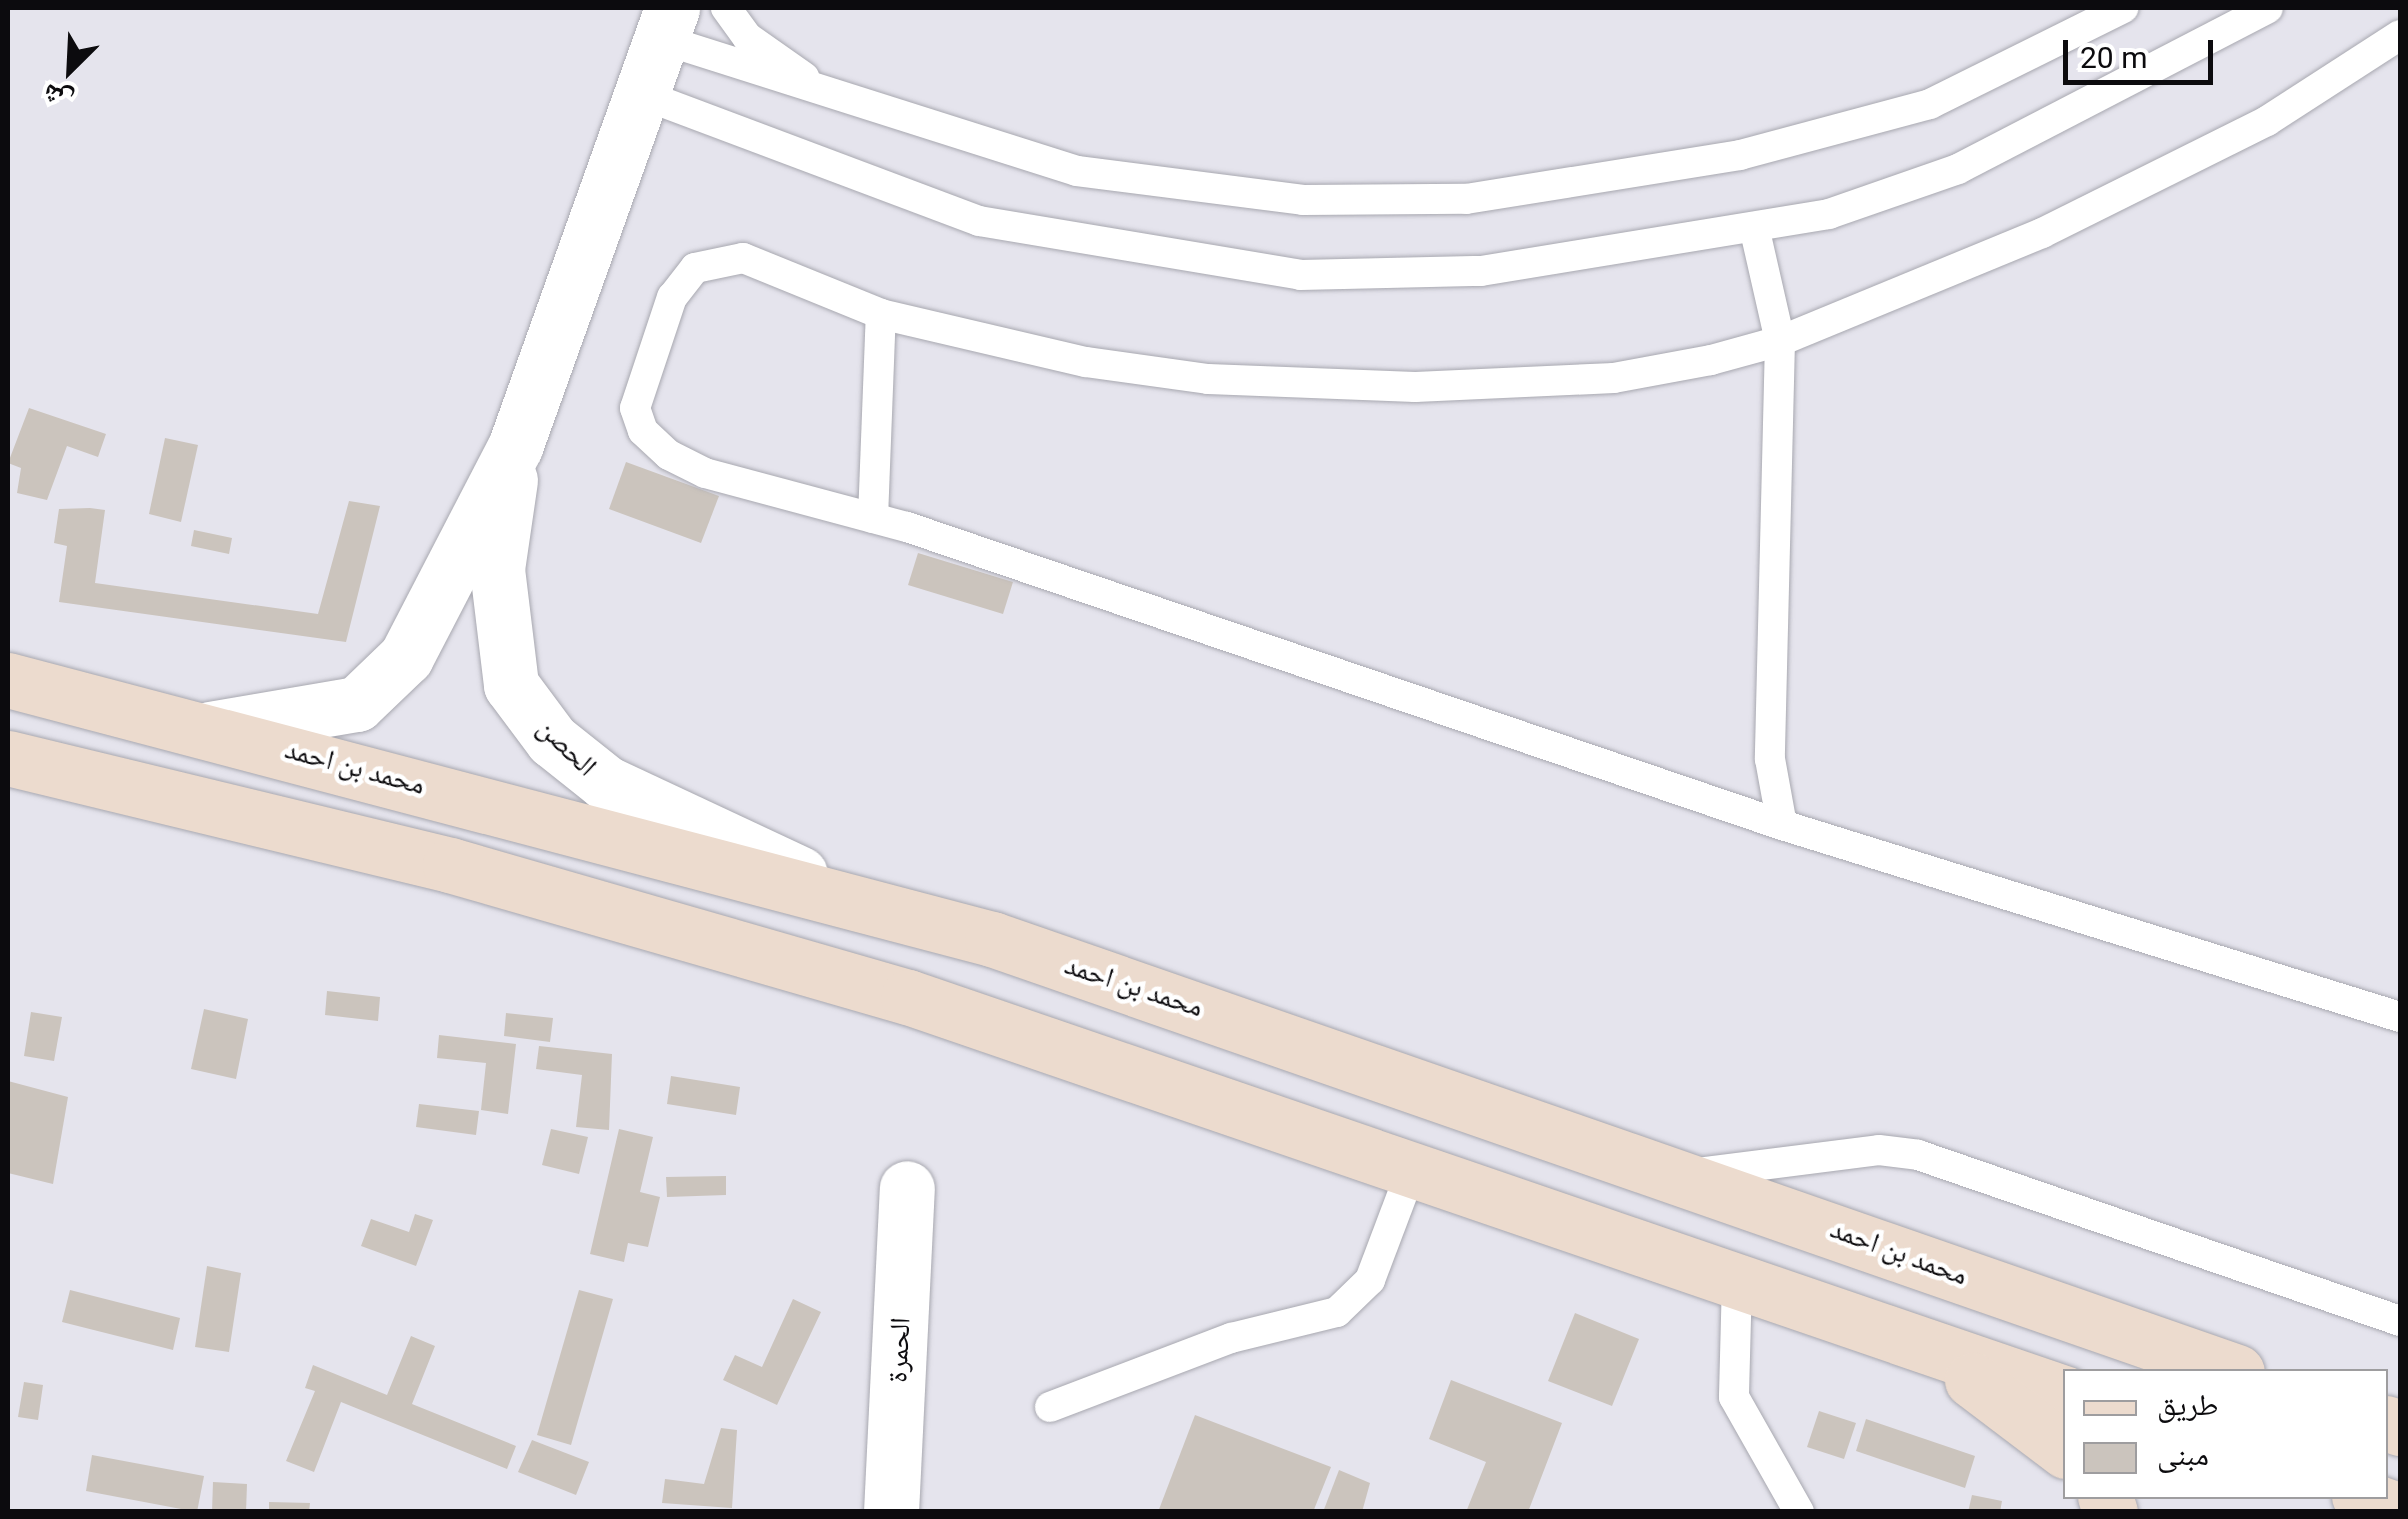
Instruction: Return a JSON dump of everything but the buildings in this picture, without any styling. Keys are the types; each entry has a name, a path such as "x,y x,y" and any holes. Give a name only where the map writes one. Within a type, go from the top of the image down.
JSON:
{"street":[{"name":"الحصن","path":"208,730 357,704 406,657 515,447 666,23"},
{"name":"الحصن","path":"515,447 498,596 511,685 542,726 606,783 851,898"},
{"name":"محمد بن احمد","path":"8,680 851,898 1683,1174 2229,1369"},
{"path":"8,758 674,926 1412,1169 2063,1393"},
{"name":"الحمرة","path":"891,1512 907,1188"},
{"path":"1920,1342 2063,1449"},
{"path":"2367,1499 2400,1511"}],"lane":[{"path":"726,8 761,48 839,102"},
{"path":"666,23 839,102 1077,171 1303,200 1466,199 1740,155 1930,104 2123,8"},
{"path":"641,94 979,221 1300,276 1480,270 1754,231 1958,169 2268,8"},
{"path":"2400,36 2268,121 2059,225 1780,341 1614,378 1415,387 1208,379 1085,362 881,314 743,258 695,268 672,297 635,408 642,431 705,473 873,518 1782,825 2400,1017"},
{"path":"1754,231 1780,341 1770,759 1782,825"},
{"path":"873,518 881,314"},
{"path":"1683,1174 1879,1150 1918,1155 2400,1320"},
{"path":"1050,1407 1231,1338 1337,1312 1370,1280 1412,1169"},
{"path":"1737,1280 1734,1396 1799,1512"}]}
